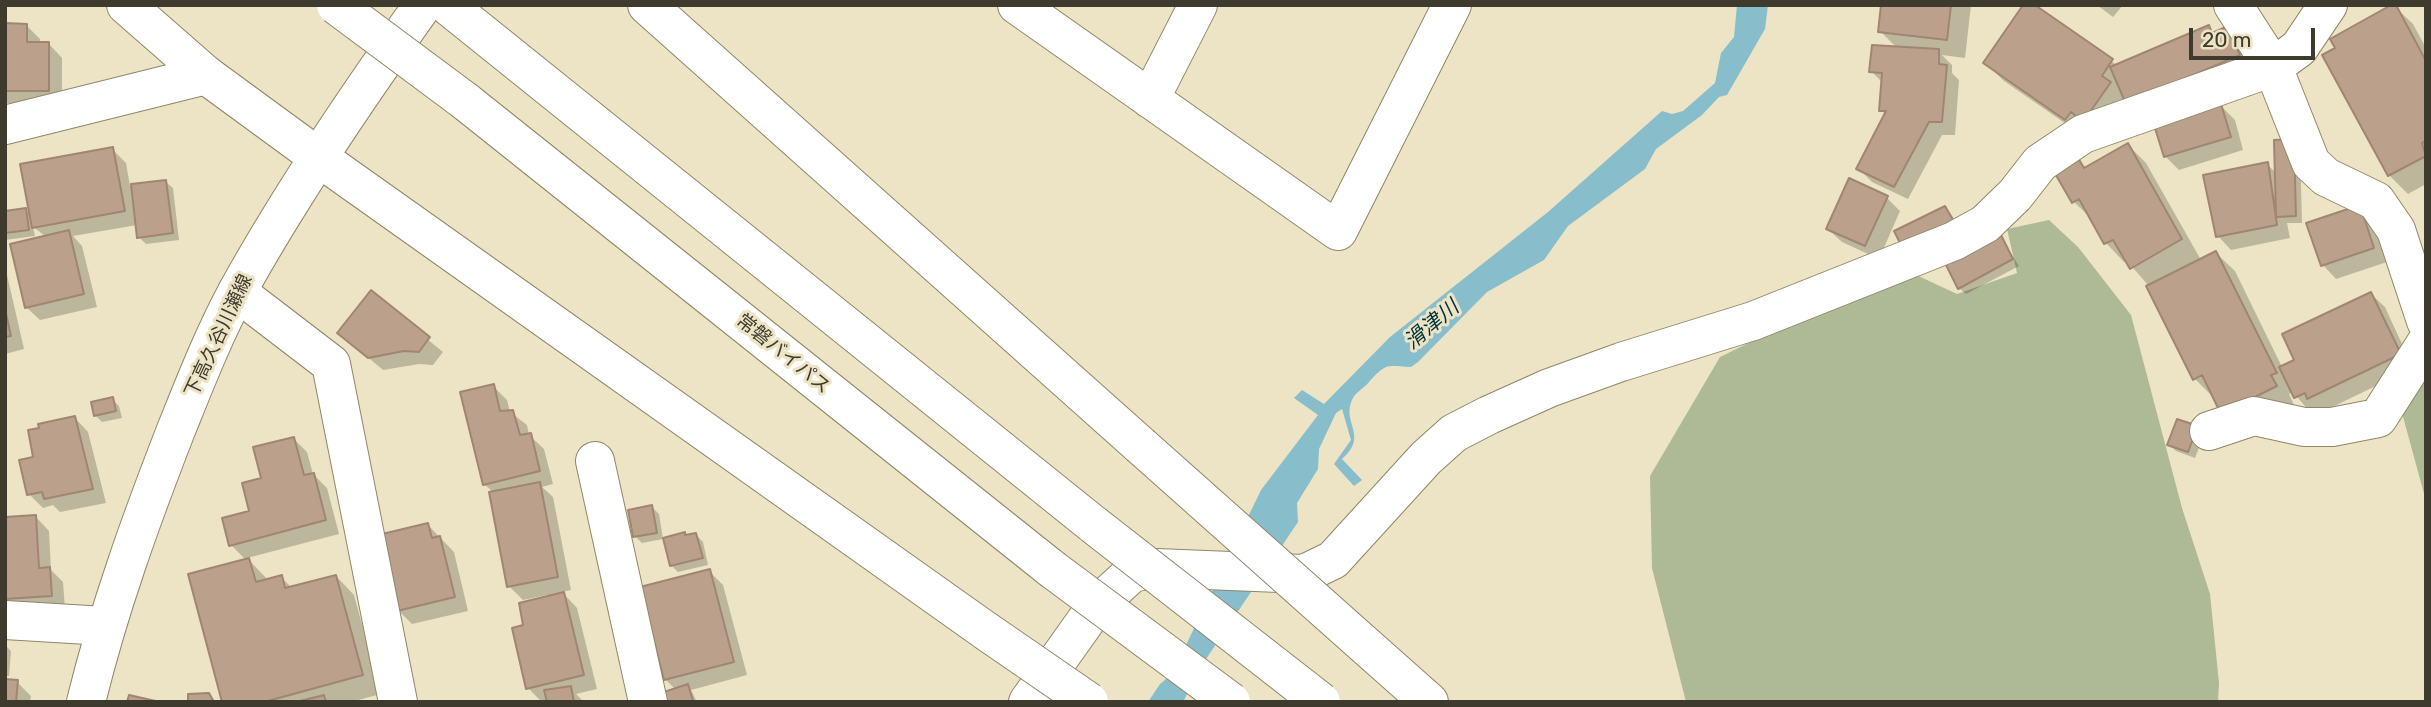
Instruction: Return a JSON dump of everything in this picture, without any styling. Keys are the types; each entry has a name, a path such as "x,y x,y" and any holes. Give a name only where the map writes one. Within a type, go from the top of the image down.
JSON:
{"main road":[{"path":"126,5 206,75 318,157 1088,702"},
{"name":"常磐バイパス","path":"336,5 464,101 1052,569 1231,702"},
{"name":"下高久谷川瀬線","path":"86,702 105,626 146,507 237,292 318,157 423,5"},
{"path":"447,5 1094,525 1321,702"},
{"path":"647,5 1429,702"},
{"path":"1017,5 1338,231 1452,5"},
{"path":"1150,99 1198,5"},
{"path":"2233,5 2273,67 2311,163 2326,177 2376,201 2396,230 2426,321"},
{"path":"1028,702 1097,605 1132,573 1157,568 1304,575 1333,560 1426,458 1454,433 1549,388 1753,321 1955,241 1984,224 2015,195 2040,163 2083,134 2273,67 2299,48 2328,5"},
{"path":"5,125 206,75"},
{"path":"237,292 331,364 398,702"},
{"path":"2208,431 2254,416 2304,427 2332,426 2378,418 2426,343"},
{"path":"595,461 648,702"},
{"path":"5,620 105,626"}],"green space":[{"path":"2049,220 2078,247 2131,315 2182,508 2210,594 2219,683 2218,702 1686,702 1652,568 1650,476 1720,357 1834,301 1912,273 1957,294 2017,273 2007,229"},
{"path":"2426,360 2426,501 2402,413"}],"water":[{"name":"滑津川","path":"1737,5 1768,5 1765,29 1727,95 1719,97 1702,115 1656,149 1645,169 1568,226 1544,260 1487,292 1418,362 1411,367 1384,368 1356,394 1350,407 1354,443 1342,459 1362,480 1354,486 1334,464 1351,440 1342,409 1336,413 1319,449 1318,469 1297,503 1298,522 1202,665 1183,702 1148,702 1160,684 1172,674 1261,490 1318,415 1294,398 1302,390 1324,404 1390,337 1548,212 1662,111 1672,114 1683,111 1715,83 1721,53 1734,37"}],"building":[{"path":"1881,5 1951,5 1947,40 1878,32"},
{"path":"2023,5 2035,5 2113,59 2102,76 2111,82 2083,122 2071,112 2065,120 1983,63"},
{"path":"2391,5 2396,5 2426,61 2426,141 2422,143 2426,156 2388,176 2322,55 2335,48 2330,39"},
{"path":"5,23 27,24 27,42 49,42 49,91 5,91"},
{"path":"2209,25 2212,33 2228,26 2240,55 2126,104 2110,67"},
{"path":"1872,45 1939,49 1939,64 1947,65 1942,122 1929,122 1894,187 1856,169 1886,111 1879,111 1882,73 1869,72"},
{"path":"2221,104 2231,137 2164,157 2154,125"},
{"path":"2294,139 2296,216 2276,217 2274,140"},
{"path":"2128,143 2182,239 2130,269 2113,240 2104,244 2079,199 2072,203 2053,170 2077,156 2084,168"},
{"path":"113,147 125,211 32,228 20,164"},
{"path":"2268,162 2277,225 2216,237 2203,175"},
{"path":"1849,178 1888,196 1865,246 1826,229"},
{"path":"166,180 173,233 137,238 131,184"},
{"path":"2360,205 2374,248 2321,266 2306,223"},
{"path":"1945,206 1955,223 1903,249 1894,231"},
{"path":"26,208 29,230 5,233 5,211"},
{"path":"69,230 84,294 25,308 10,244"},
{"path":"2000,233 2013,259 1958,289 1945,263"},
{"path":"2216,251 2277,373 2271,375 2277,386 2221,414 2202,375 2193,380 2146,286"},
{"path":"371,290 430,337 419,352 404,351 368,358 337,333"},
{"path":"2371,292 2401,354 2307,399 2305,393 2294,398 2279,367 2294,360 2282,334"},
{"path":"5,309 11,336 5,337"},
{"path":"494,384 500,411 513,410 520,435 531,433 540,471 483,485 460,392"},
{"path":"113,397 116,411 94,416 91,402"},
{"path":"75,416 93,489 44,499 42,492 27,495 19,460 33,457 28,430 39,428 38,424"},
{"path":"2177,419 2198,426 2188,452 2167,445"},
{"path":"294,437 304,475 314,473 326,520 229,546 222,518 249,511 242,483 261,478 253,447"},
{"path":"540,482 558,577 507,587 489,492"},
{"path":"652,505 657,533 633,537 628,510"},
{"path":"36,515 39,568 50,567 52,596 5,599 5,517"},
{"path":"428,523 432,538 440,536 455,597 397,611 378,535"},
{"path":"685,532 685,535 696,533 703,558 670,566 663,538"},
{"path":"249,558 256,582 282,575 285,588 336,575 363,675 264,702 222,702 188,574"},
{"path":"710,569 734,662 664,680 640,587"},
{"path":"564,592 584,675 526,689 512,628 523,625 519,603"},
{"path":"5,679 18,680 16,702 5,702"},
{"path":"688,684 693,701 657,702 655,695"},
{"path":"571,686 574,702 547,702 544,690"},
{"path":"209,693 214,702 188,702 188,694"},
{"path":"129,695 160,702 127,702"},
{"path":"324,695 326,702 296,702"}]}
